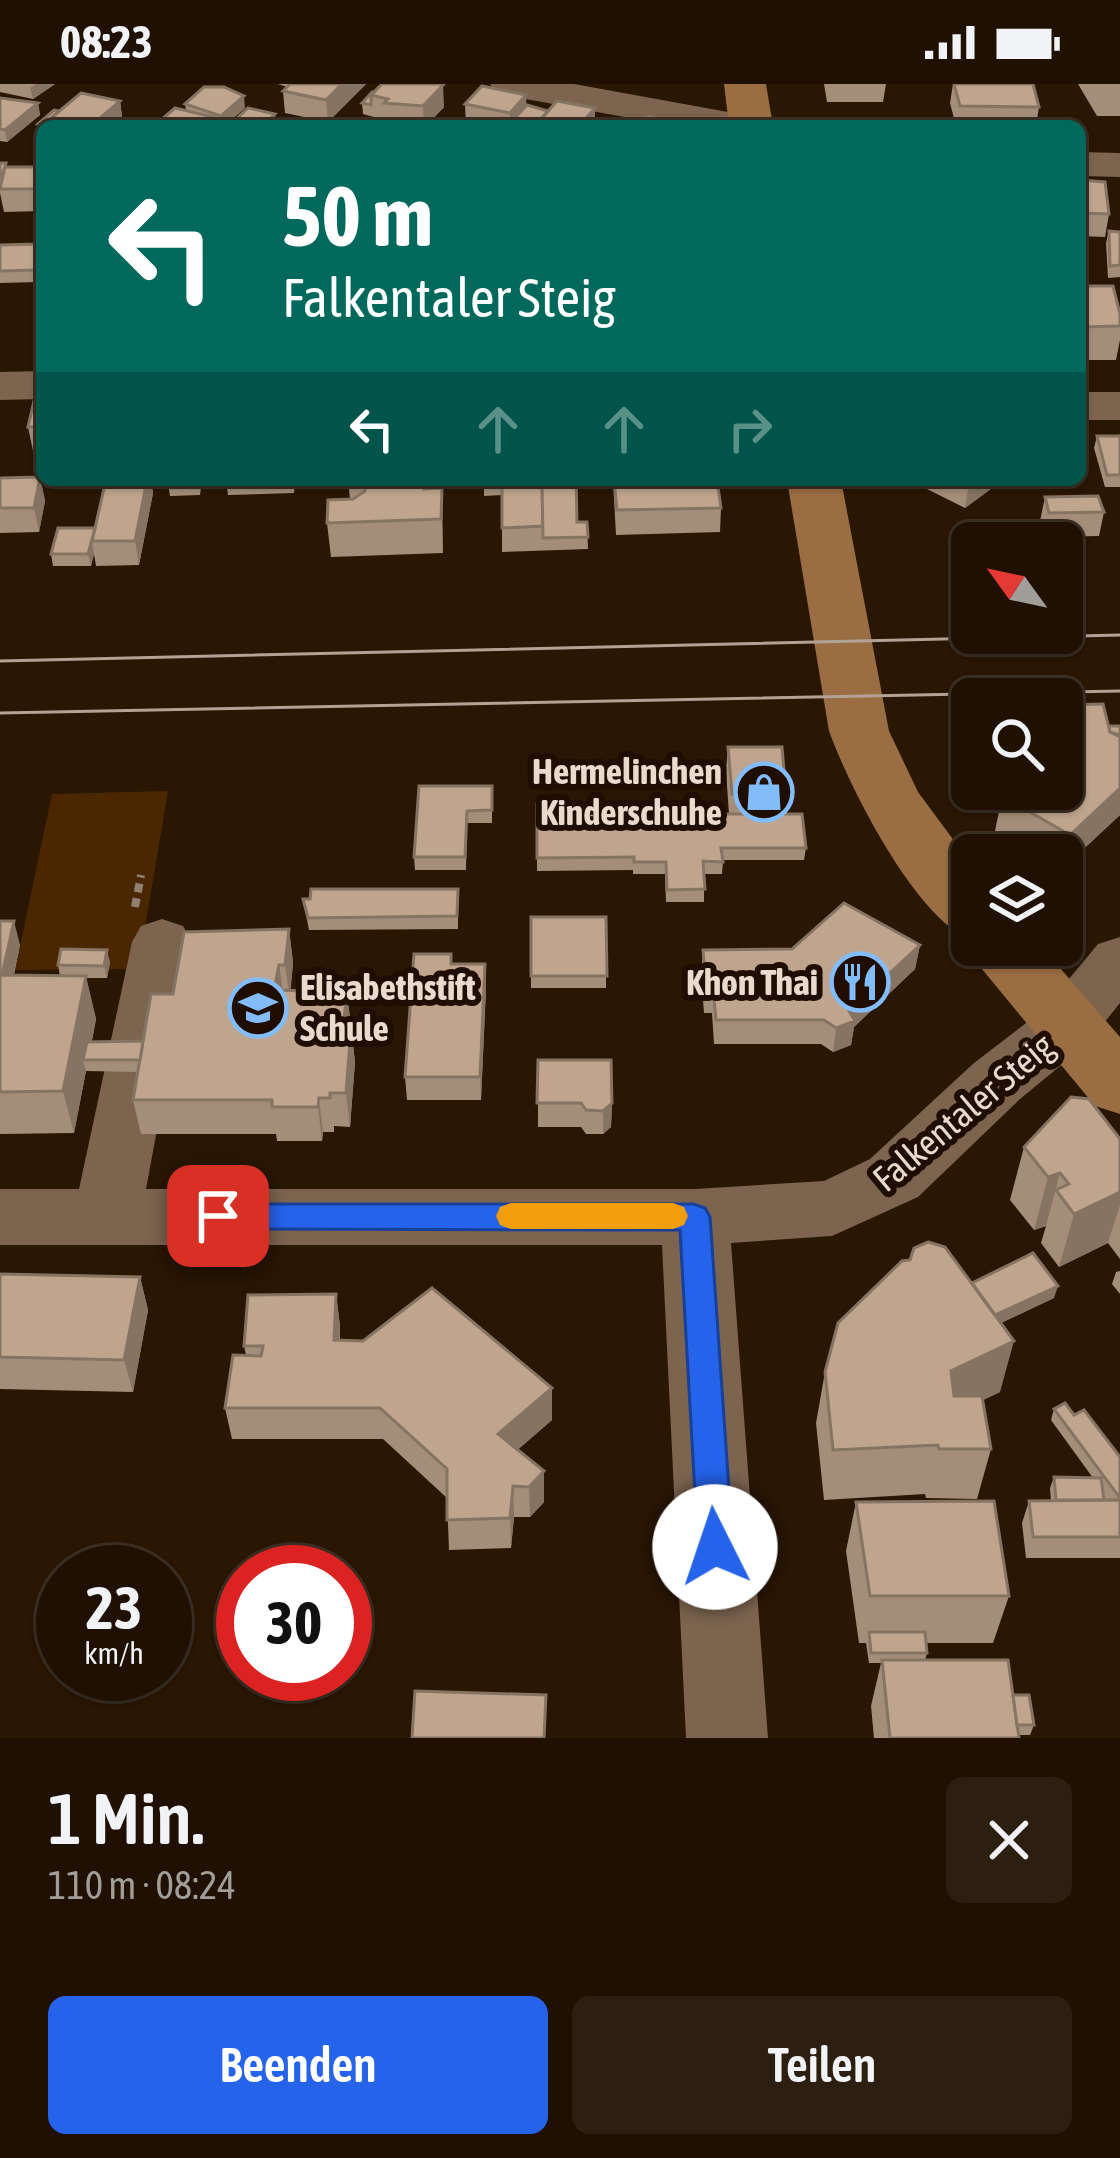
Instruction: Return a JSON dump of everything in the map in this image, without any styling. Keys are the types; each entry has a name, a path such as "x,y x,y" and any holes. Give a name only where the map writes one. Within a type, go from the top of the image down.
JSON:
{"main road":[{"path":"745,84 750,120"},
{"path":"815,486 860,731 871,766 951,885"},
{"path":"1017,966 1120,1086"}],"street":[{"path":"509,84 706,120"},
{"path":"1086,164 1120,164"},
{"path":"0,386 36,385"},
{"path":"1086,406 1120,406"},
{"path":"106,1217 162,942"},
{"name":"Falkentaler Steig","path":"0,1217 694,1217 810,1212 852,1201 894,1178 997,1082 1065,1027 1120,960"},
{"path":"694,1217 727,1738"}],"shaded area":[{"path":"168,791 138,969 15,970 52,794"}],"building":[{"path":"290,84 342,84 326,100 283,91"},
{"path":"382,84 443,85 423,106 384,103 388,99 371,95"},
{"path":"954,84 1033,84 1039,107 960,106"},
{"path":"482,86 526,95 510,113 465,104"},
{"path":"204,87 224,87 244,96 221,116 185,104"},
{"path":"81,93 120,101 98,120 51,118"},
{"path":"0,98 38,103 5,130 0,129"},
{"path":"557,101 595,108 584,120 541,119"},
{"path":"527,105 548,111 541,120 514,119"},
{"path":"175,108 217,118 215,120 161,120"},
{"path":"248,108 275,114 268,120 235,120"},
{"path":"5,167 36,167 36,189 0,189"},
{"path":"1086,180 1105,182 1109,214 1086,213"},
{"path":"1109,231 1120,232 1120,265 1110,266"},
{"path":"36,244 36,270 0,271 0,245"},
{"path":"1086,286 1113,286 1120,326 1086,327"},
{"path":"34,401 36,401 36,427 28,427"},
{"path":"1097,436 1120,436 1120,475 1107,475"},
{"path":"36,477 34,508 0,508 0,478"},
{"path":"105,486 146,486 135,541 92,541"},
{"path":"365,486 442,488 441,519 327,523 328,500 353,499"},
{"path":"502,486 542,486 543,526 502,528"},
{"path":"542,486 576,486 577,522 587,522 588,537 543,538"},
{"path":"615,486 718,486 721,508 617,510"},
{"path":"1098,496 1104,512 1049,513 1045,497"},
{"path":"58,528 95,528 88,554 51,554"},
{"path":"1083,704 1103,704 1110,732 1120,737 1120,788 1068,834 1026,810 1083,810"},
{"path":"728,747 782,747 786,794 732,794"},
{"path":"419,786 492,786 492,810 467,811 465,857 414,857"},
{"path":"537,804 607,804 608,829 633,829 632,814 802,814 806,848 721,848 723,862 703,861 705,889 667,890 666,862 634,862 634,857 537,858"},
{"path":"311,889 458,889 457,916 308,918 303,899 310,899"},
{"path":"844,903 920,945 849,1011 855,1021 836,1028 824,1020 716,1020 713,989 706,989 703,950 792,949"},
{"path":"531,917 606,917 607,976 531,976"},
{"path":"0,921 14,921 2,975 0,975"},
{"path":"289,929 285,965 279,965 274,990 347,992 343,1028 351,1028 346,1093 319,1098 318,1107 272,1107 272,1100 133,1100 151,994 173,994 184,932"},
{"path":"61,949 107,950 104,966 58,965"},
{"path":"414,954 451,954 451,964 485,964 480,1077 405,1077"},
{"path":"0,975 86,976 63,1091 0,1092"},
{"path":"143,1041 140,1060 83,1060 87,1042"},
{"path":"538,1060 611,1060 612,1103 603,1111 586,1110 581,1103 537,1103"},
{"path":"1071,1097 1089,1099 1120,1139 1120,1192 1074,1214 1056,1190 1069,1184 1060,1173 1048,1177 1024,1147"},
{"path":"928,1242 945,1247 1014,1341 951,1371 954,1396 982,1396 991,1449 939,1449 938,1445 833,1450 825,1372 838,1323 902,1261 910,1260 914,1248"},
{"path":"1033,1253 1058,1286 995,1315 972,1283"},
{"path":"0,1274 140,1277 124,1360 0,1357"},
{"path":"432,1288 552,1388 498,1434 544,1471 529,1487 513,1486 510,1518 447,1520 447,1469 380,1408 225,1408 233,1355 261,1356 263,1346 244,1346 248,1295 336,1294 334,1340 363,1341"},
{"path":"1065,1403 1074,1415 1084,1410 1120,1457 1120,1498 1054,1409"},
{"path":"1054,1477 1101,1478 1104,1500 1056,1500"},
{"path":"1120,1500 1120,1537 1033,1537 1029,1501"},
{"path":"994,1501 1009,1596 870,1596 856,1502"},
{"path":"869,1632 925,1632 927,1653 871,1653"},
{"path":"882,1660 1008,1660 1019,1738 890,1738"},
{"path":"415,1691 546,1695 544,1738 412,1738"},
{"path":"1013,1695 1029,1695 1034,1725 1017,1725"}],"tram line":[{"path":"0,661 1120,635"},
{"path":"0,713 1120,691"}],"slow traffic":[{"path":"511,1216 673,1216"}],"place":[{"name":"Hermelinchen Kinderschuhe","path":"764,792"},
{"name":"Khon Thai","path":"860,982"},
{"name":"Elisabethstift Schule","path":"258,1008"}],"route":[{"path":"218,1216 694,1217 715,1547"}]}
